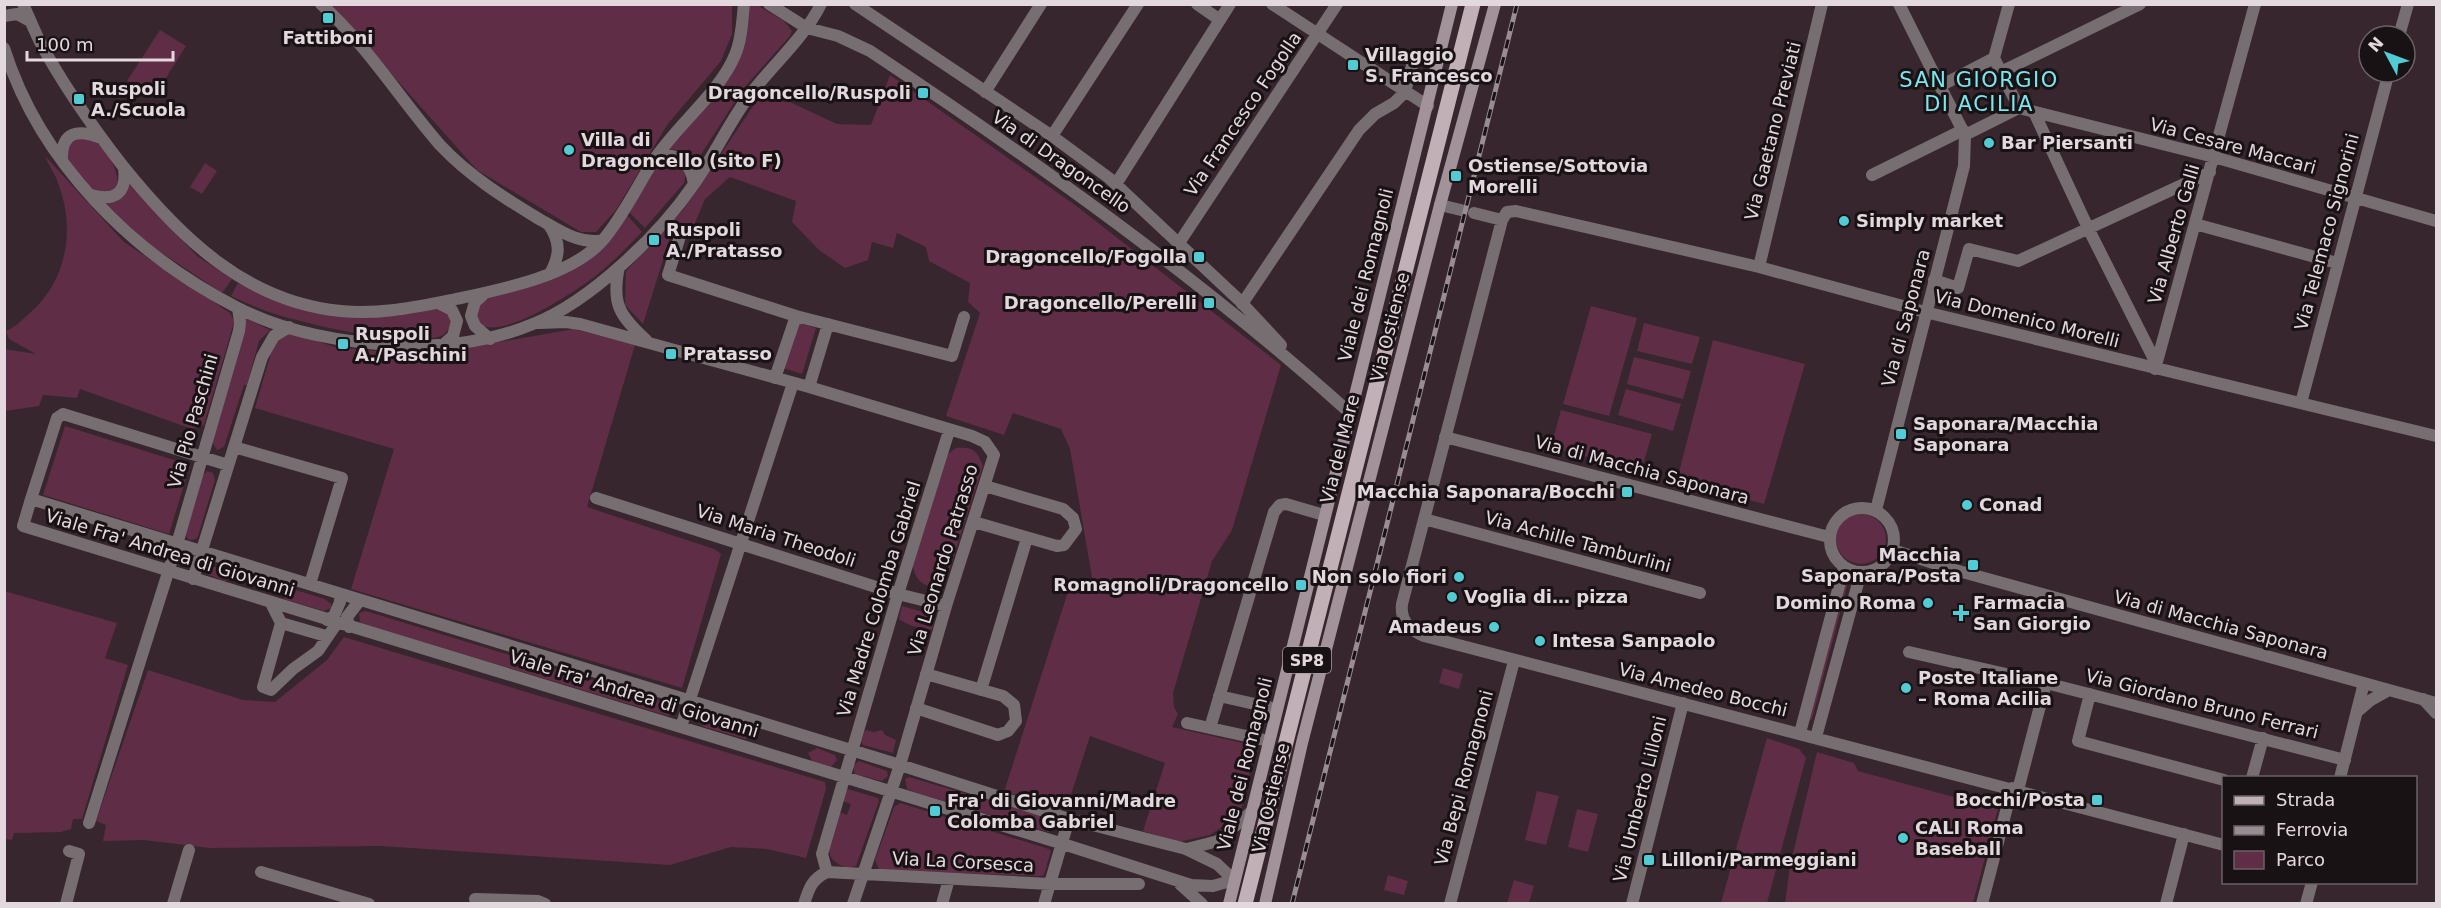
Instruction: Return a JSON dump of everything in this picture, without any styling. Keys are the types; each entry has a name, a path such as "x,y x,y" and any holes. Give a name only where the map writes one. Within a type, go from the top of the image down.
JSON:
{"main road":[{"name":"Viale dei Romagnoli","path":"1228,903 1452,4"},
{"name":"Via del Mare","path":"1245,903 1473,4"},
{"name":"Via Ostiense","path":"1265,903 1302,743 1440,205 1495,4"}],"street":[{"path":"23,4 67,87 101,138 174,226 205,253 237,275 282,297 315,307 357,312 394,311 438,303 550,274 565,269 580,259 603,240 657,156 722,78 738,47 744,4"},
{"path":"321,4 375,64 441,145 469,172 548,224 584,241 603,240"},
{"name":"Via di Dragoncello","path":"769,4 807,28 838,36 870,51 968,118 1118,224 1219,302 1350,413"},
{"path":"4,48 9,69 45,138 62,160 124,230 181,273 238,308 324,337 369,344 441,346 490,339 535,324 584,294 619,267 664,223 694,184 745,101 807,28 821,4"},
{"name":"Via di Dragoncello","path":"855,4 1052,136 1116,184 1242,304 1314,381"},
{"path":"986,92 1041,4"},
{"path":"1052,136 1138,4"},
{"path":"1197,4 1220,20"},
{"path":"1116,184 1230,4"},
{"path":"1272,4 1428,106"},
{"name":"Via Francesco Fogolla","path":"1179,243 1337,4"},
{"name":"Via Gaetano Previati","path":"1759,267 1822,4"},
{"path":"1899,4 1964,133"},
{"path":"1872,175 2019,108 1994,58 2009,4"},
{"path":"2001,72 2140,4"},
{"name":"Via Alberto Galli","path":"2156,366 2255,4"},
{"path":"2402,24 2408,4"},
{"path":"4,16 17,14 31,22"},
{"path":"1940,86 1994,58"},
{"path":"1242,304 1359,130 1369,118 1394,103 1405,92 1413,62"},
{"name":"Via Telemaco Signorini","path":"2301,403 2386,84"},
{"name":"Via Cesare Maccari","path":"2019,108 2214,157 2436,221"},
{"path":"2034,112 2156,366"},
{"path":"62,160 63,145 71,136 82,132 101,138"},
{"name":"Via di Saponara","path":"1876,510 1925,312 1962,176 1964,133"},
{"path":"657,156 670,154 683,159 690,166 694,184"},
{"path":"91,195 107,198 115,196 124,185 124,168"},
{"path":"1934,280 1958,288 1969,249 2018,261 2089,230 2210,171"},
{"path":"1440,205 1461,210"},
{"name":"Via Domenico Morelli","path":"1474,213 1502,220 1507,212 1516,211 1759,267 1925,312 2156,366 2436,436"},
{"name":"Via Amedeo Bocchi","path":"1502,220 1402,604 1404,621 1411,629 1424,636 1514,661 1816,737 2222,845"},
{"path":"548,224 556,237 559,252 550,274"},
{"path":"2195,224 2337,263"},
{"path":"681,233 668,275 796,316 952,356 964,317"},
{"name":"Via Leonardo Patrasso","path":"619,267 616,285 618,308 626,321 647,341"},
{"path":"488,291 477,299 471,316 476,327 490,339"},
{"path":"438,303 452,310 458,321 453,336 441,346"},
{"name":"Via Pio Paschini","path":"88,823 177,544 239,331 238,308"},
{"path":"775,378 796,316"},
{"name":"Via Leonardo Patrasso","path":"535,324 566,322 647,341 808,387 986,442 994,455 946,606 900,765 853,903"},
{"path":"808,387 828,324"},
{"path":"193,579 264,353 274,336 289,327"},
{"path":"681,727 793,383"},
{"path":"31,499 57,418 63,414 228,465"},
{"name":"Via Madre Colomba Gabriel","path":"828,872 822,854 898,594 949,431"},
{"name":"Via di Macchia Saponara","path":"1445,437 1829,537"},
{"path":"234,447 342,478 310,584"},
{"path":"974,522 1058,546 1064,544 1073,535 1076,524 1063,508 985,486"},
{"name":"Via Maria Theodoli","path":"596,498 898,594 946,606"},
{"name":"Viale Fra' Andrea di Giovanni","path":"31,499 900,765 1069,819 1186,849 1217,864 1234,880 1209,886 1177,881 1060,843 23,526 31,499"},
{"path":"1210,728 1275,509 1286,504 1324,515"},
{"path":"1866,507 1876,510 1884,515 1893,532 1893,550 1881,566 1861,572 1844,567 1832,554 1829,537 1832,527 1845,511 1866,507"},
{"name":"Via Achille Tamburlini","path":"1424,519 1700,593"},
{"path":"981,690 1028,538"},
{"name":"Via di Macchia Saponara","path":"1893,550 1955,570 2436,703"},
{"path":"1800,734 1844,567"},
{"path":"1816,737 1861,572"},
{"path":"338,623 334,616 340,602 340,594"},
{"path":"271,603 281,623 262,687 271,690 293,669 318,651 327,636 338,623 347,617 360,600"},
{"path":"281,623 327,636"},
{"name":"Via Giordano Bruno Ferrari","path":"1909,652 2046,683 2345,760"},
{"name":"Via Bepi Romagnoni","path":"1450,903 1514,661"},
{"path":"916,708 998,735 1008,731 1016,721 1014,705 1004,696 926,674"},
{"path":"1982,903 2046,683"},
{"path":"2340,776 2364,683"},
{"path":"2357,712 2371,700 2390,690"},
{"path":"2090,694 2078,741 2222,780"},
{"path":"1219,696 1277,709"},
{"path":"2422,699 2436,713"},
{"name":"Via Umberto Lilloni","path":"1632,903 1683,703"},
{"path":"1187,723 1269,741"},
{"path":"2252,776 2263,738"},
{"name":"Viale Fra' Andrea di Giovanni","path":"1186,849 1218,841 1251,812"},
{"path":"1044,903 1069,819"},
{"path":"2166,903 2184,834"},
{"path":"172,903 189,850"},
{"path":"66,903 79,854 69,851"},
{"path":"261,872 347,900 369,903"},
{"path":"804,903 809,887 816,877 828,872"},
{"name":"Via La Corsesca","path":"828,872 1050,884 1139,884"},
{"path":"942,903 949,879"},
{"name":"Viale Fra' Andrea di Giovanni","path":"1177,881 1202,903"},
{"path":"2306,903 2311,884"},
{"path":"475,899 545,903"}],"green space":[{"path":"330,5 732,5 732,34 721,61 667,125 616,210 596,232 581,232 477,170"},
{"path":"757,5 784,21 792,31 743,89 693,167 682,151 665,148 721,81 749,6"},
{"path":"160,30 186,46 154,97 127,81"},
{"path":"890,75 1075,205 1281,365 1232,530 1212,561 1173,693 1174,707 1178,714 1172,727 1256,746 1240,815 1210,835 1178,842 1143,831 1165,763 1090,736 1067,807 1004,792 1072,579 1093,583 1070,449 1061,429 1013,413 1004,435 946,416 980,313 968,302 970,283 929,261 926,247 897,233 893,248 872,242 868,260 845,268 819,250 792,222 796,201 730,177 705,199 693,228 674,225 643,324 625,305 626,271 683,210 764,90 837,124 871,125"},
{"path":"71,137 91,139 105,151 116,171 115,188 107,191 93,190 68,163 67,142"},
{"path":"45,156 124,242 230,313 234,321 204,425 192,429 80,389 77,398 43,395 39,406 5,411 4,349 36,354 9,339 6,331 20,322 44,298 60,269 65,253 67,236 64,202 58,182"},
{"path":"674,158 686,172 684,183 645,228 629,212 657,161"},
{"path":"205,163 217,171 202,194 190,187"},
{"path":"128,182 197,256 232,279 222,293 150,245 102,201"},
{"path":"627,215 642,232 598,274 558,301 522,320 505,326 490,327 479,324 475,307 479,301 576,266"},
{"path":"238,283 297,306 332,313 386,317 435,307 446,311 452,321 447,331 438,337 402,339 358,334 294,319 254,306 231,296"},
{"path":"1591,306 1637,318 1609,416 1563,404"},
{"path":"243,317 270,330 259,341 247,385 244,385 224,447 217,450 212,442"},
{"path":"796,322 816,328 802,374 783,368"},
{"path":"1644,323 1700,337 1692,364 1637,351"},
{"path":"574,329 635,345 587,507 714,549 721,554 682,688 351,589 394,449 255,408 274,343 289,332 335,347 398,353 435,353"},
{"path":"1713,340 1805,364 1764,504 1677,480"},
{"path":"1634,357 1691,371 1683,399 1627,384"},
{"path":"1626,389 1681,404 1673,431 1618,415"},
{"path":"1561,410 1652,434 1641,472 1551,447"},
{"path":"65,426 190,465 169,534 43,495"},
{"path":"956,448 967,448 974,451 983,466 947,577 937,585 926,585 917,577 913,565 948,454"},
{"path":"207,471 213,473 215,480 198,536 196,539 189,540 185,535 202,476"},
{"path":"1856,514 1866,514 1879,521 1886,534 1886,544 1879,557 1866,564 1856,564 1847,560 1840,553 1836,544 1836,534 1840,525 1847,518"},
{"path":"208,566 228,569 233,577 225,581 209,575 205,571"},
{"path":"1847,577 1849,579 1812,719 1808,721"},
{"path":"289,588 325,599 331,604 331,608 324,611 284,599 282,592"},
{"path":"4,591 117,623 105,658 128,665 82,819 73,819 71,829 61,832 14,833 12,840 4,839"},
{"path":"902,606 933,615 935,618 932,629 913,626 899,619"},
{"path":"366,611 666,703 674,709 669,716 665,715 364,624 360,622 359,613"},
{"path":"344,637 825,782 826,789 806,858 767,849 731,847 670,865 380,846 210,848 144,840 103,841 106,825 96,821 148,670 243,700 275,702 327,660"},
{"path":"1443,668 1463,674 1459,689 1439,683"},
{"path":"703,714 750,728 753,735 745,739 704,727 699,723"},
{"path":"866,730 874,732 882,730 885,735 896,740 893,753 863,745 861,742"},
{"path":"1767,738 1799,749 1806,758 1767,903 1721,903"},
{"path":"817,748 835,755 837,760 831,767 812,761 808,753"},
{"name":"CALI Roma Baseball","path":"1817,752 1854,763 1858,771 1998,809 1973,903 1785,903 1790,866"},
{"path":"859,761 887,771 888,776 882,781 855,774 853,766"},
{"path":"909,777 1042,816 1051,821 1054,828 1048,832 1044,831 914,792 907,789 905,779"},
{"path":"848,789 878,798 879,801 856,866 848,867 832,859 829,846 838,812 847,815 851,804 842,801"},
{"path":"1537,791 1559,796 1546,845 1525,840"},
{"path":"900,803 1049,849 1051,851 1044,875 879,870 875,860 894,807"},
{"path":"1577,809 1598,814 1588,852 1568,847"},
{"path":"1388,875 1408,881 1404,895 1384,890"},
{"path":"1514,880 1534,886 1529,903 1507,903"}],"railway":[{"path":"1292,904 1517,4"}],"place":[{"name":"Fattiboni","path":"328,18"},
{"name":"Villaggio S. Francesco","path":"1353,65"},
{"name":"Dragoncello/Ruspoli","path":"923,93"},
{"name":"Ruspoli A./Scuola","path":"79,99"},
{"name":"Bar Piersanti","path":"1989,143"},
{"name":"Villa di Dragoncello (sito F)","path":"569,150"},
{"name":"Ostiense/Sottovia Morelli","path":"1456,176"},
{"name":"Simply market","path":"1844,221"},
{"name":"Ruspoli A./Pratasso","path":"654,240"},
{"name":"Dragoncello/Fogolla","path":"1199,257"},
{"name":"Dragoncello/Perelli","path":"1209,303"},
{"name":"Ruspoli A./Paschini","path":"343,344"},
{"name":"Pratasso","path":"671,354"},
{"name":"Saponara/Macchia Saponara","path":"1901,434"},
{"name":"Macchia Saponara/Bocchi","path":"1627,492"},
{"name":"Conad","path":"1967,505"},
{"name":"Macchia Saponara/Posta","path":"1973,565"},
{"name":"Non solo fiori","path":"1459,577"},
{"name":"Romagnoli/Dragoncello","path":"1301,585"},
{"name":"Voglia di… pizza","path":"1452,597"},
{"name":"Domino Roma","path":"1928,603"},
{"name":"Farmacia San Giorgio","path":"1961,613"},
{"name":"Amadeus","path":"1494,627"},
{"name":"Intesa Sanpaolo","path":"1540,641"},
{"name":"Poste Italiane – Roma Acilia","path":"1906,688"},
{"name":"Bocchi/Posta","path":"2097,800"},
{"name":"Fra' di Giovanni/Madre Colomba Gabriel","path":"935,811"},
{"name":"CALI Roma Baseball","path":"1903,838"},
{"name":"Lilloni/Parmeggiani","path":"1649,860"}],"district":[{"name":"SAN GIORGIO DI ACILIA","path":"1979,92"}]}
